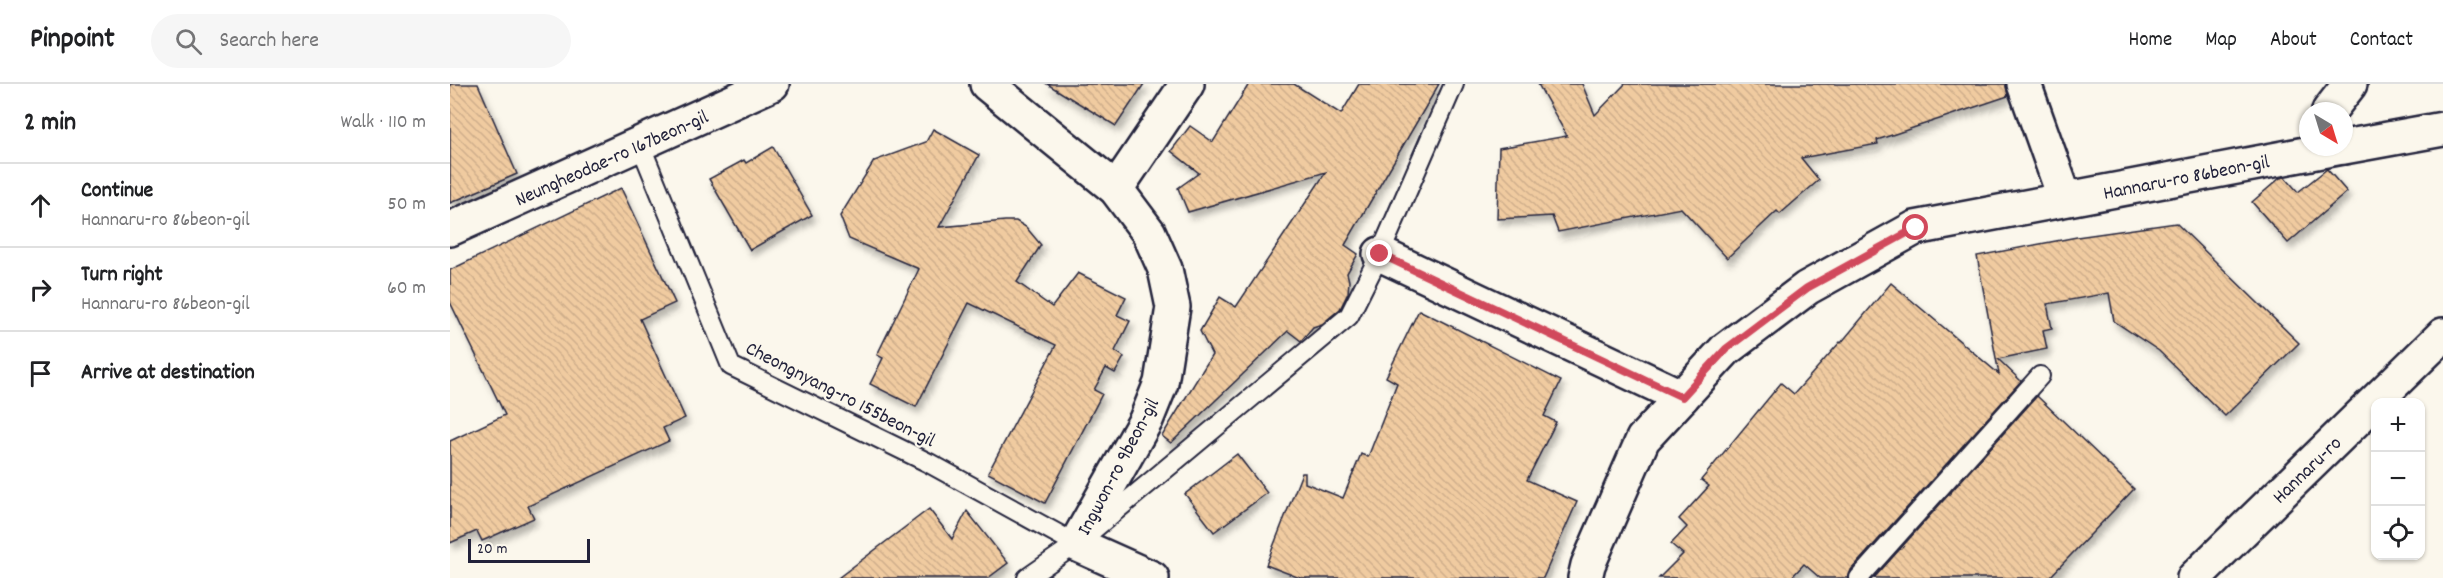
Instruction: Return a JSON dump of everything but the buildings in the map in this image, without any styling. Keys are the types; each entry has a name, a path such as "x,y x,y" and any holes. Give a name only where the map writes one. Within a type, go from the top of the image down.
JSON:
{"street":[{"name":"Neungheodae-ro 167beon-gil","path":"450,229 772,84"},
{"name":"Ingwon-ro 9beon-gil","path":"987,84 1116,189 1149,233 1165,269 1173,307 1161,382 1146,420 1076,544"},
{"path":"1116,189 1187,84"},
{"path":"2024,84 2065,199"},
{"path":"2336,102 2350,84"},
{"name":"Hannaru-ro 86beon-gil","path":"2353,145 2443,129"},
{"name":"Hannaru-ro 86beon-gil","path":"1585,578 1588,565 1643,439 1726,349 1807,288 1916,228 2065,199 2299,146"},
{"path":"1380,254 1682,397"},
{"name":"Hannaru-ro","path":"2194,578 2443,335"},
{"path":"1076,544 1152,578"}],"lane":[{"path":"1027,578 1076,544 1349,316 1380,254 1454,84"},
{"name":"Cheongnyang-ro 155beon-gil","path":"640,144 731,366 929,463 1076,544"},
{"path":"1859,578 2040,376"}],"route":[{"path":"1380,254 1682,397 1726,349 1807,288 1916,228"}]}
